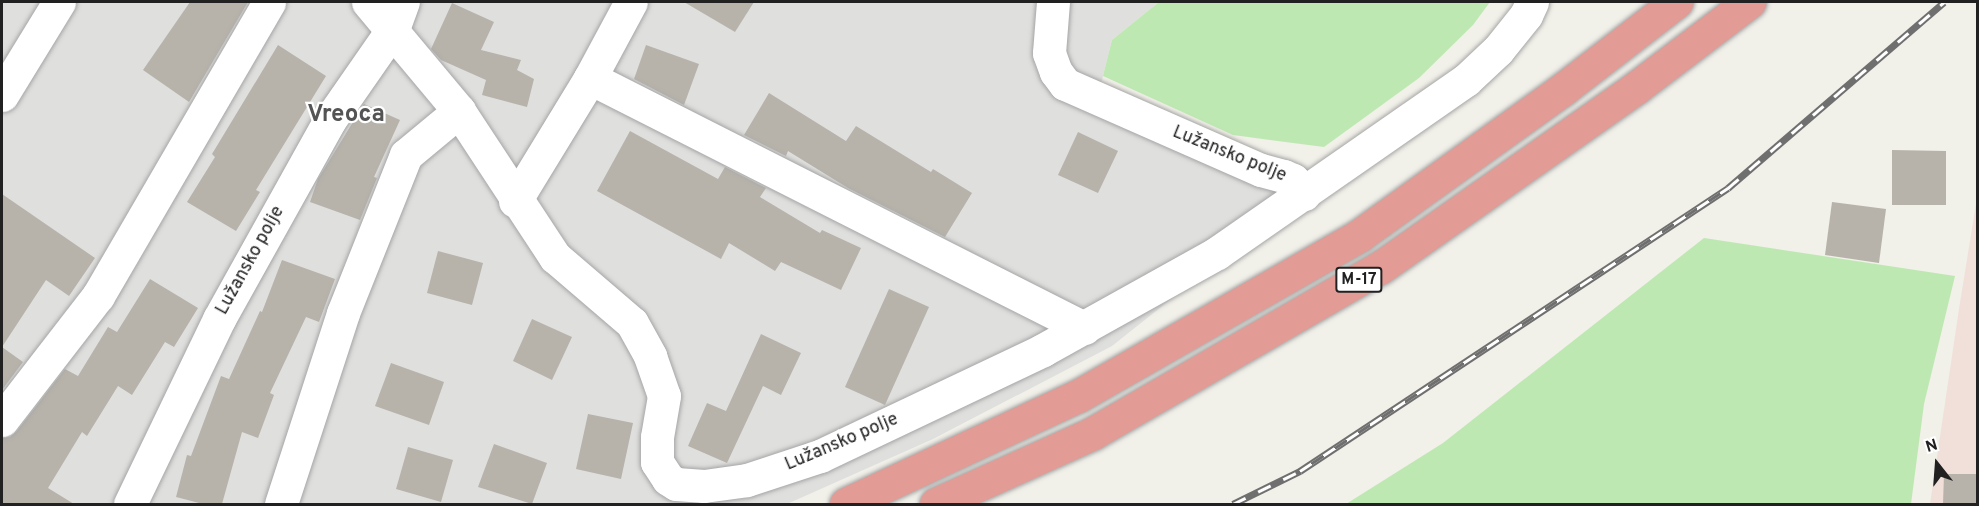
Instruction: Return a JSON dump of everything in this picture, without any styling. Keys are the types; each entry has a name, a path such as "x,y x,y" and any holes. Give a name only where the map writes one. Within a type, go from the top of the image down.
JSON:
{"highway":[{"name":"M-17","path":"846,504 1080,395 1360,235 1563,89 1676,2"},
{"name":"M-17","path":"936,504 1093,433 1381,267 1637,87 1749,2"}],"street":[{"path":"2,95 59,2"},
{"path":"2,420 98,296 269,2"},
{"name":"Lužansko polje","path":"368,2 398,15 515,201 555,257 632,323 650,356 664,396 657,437 657,462 668,479 676,484 704,486 747,480 820,456 1084,328 1217,253 1466,80 1498,50 1526,15 1532,2"},
{"path":"515,201 590,78 631,2"},
{"name":"Lužansko polje","path":"1053,2 1049,54 1056,72 1065,84 1261,170 1293,180 1304,194"},
{"name":"Lužansko polje","path":"130,504 219,319 329,121 398,15"},
{"path":"590,78 1084,328"},
{"path":"281,504 343,313 406,155 459,111"}],"shaded area":[{"path":"2,2 1159,2 1112,40 1095,108 1302,195 1112,346 933,439 787,504 2,504"},
{"path":"1977,198 1977,504 1930,504 1959,309"}],"green space":[{"path":"1159,2 1490,2 1473,25 1419,78 1324,147 1233,135 1103,76 1112,40"},
{"path":"1704,238 1955,276 1924,404 1911,504 1346,504 1443,443"}],"building":[{"path":"190,2 248,2 189,102 143,70"},
{"path":"684,2 754,2 735,32"},
{"path":"452,3 494,22 481,50 521,60 517,70 534,79 527,107 482,95 486,80 441,60 431,49"},
{"path":"278,45 326,76 256,190 260,192 236,231 187,202 215,157 212,154"},
{"path":"646,45 699,64 684,105 634,79"},
{"path":"769,93 846,141 856,126 931,172 933,169 972,193 945,237 848,188 788,151 786,156 744,135"},
{"path":"364,104 400,120 374,177 377,178 360,220 310,202 318,179"},
{"path":"630,131 718,179 725,167 766,188 760,197 820,233 822,230 861,248 841,290 781,262 775,271 729,243 721,259 597,191"},
{"path":"1078,132 1118,151 1098,193 1058,175"},
{"path":"1892,150 1946,151 1946,205 1892,205"},
{"path":"2,194 95,258 69,296 46,280 2,347"},
{"path":"1832,202 1886,209 1879,263 1825,255"},
{"path":"438,251 483,263 472,305 427,293"},
{"path":"282,260 335,279 319,322 306,317 270,393 274,395 258,438 242,432 222,504 203,504 176,497 187,455 191,456 221,376 229,379 260,311 262,312"},
{"path":"150,279 198,308 174,347 165,342 132,395 118,386 87,436 82,432 48,488 74,504 2,504 2,438 10,437 17,431 65,369 78,376 108,327 117,332"},
{"path":"889,289 929,307 885,405 845,387"},
{"path":"532,319 572,337 552,380 513,361"},
{"path":"761,334 801,353 781,395 763,386 727,463 688,446 707,403 726,411"},
{"path":"2,347 23,362 2,390"},
{"path":"391,363 444,382 429,425 375,406"},
{"path":"588,414 633,423 621,479 576,469"},
{"path":"494,444 547,463 532,504 478,487"},
{"path":"408,447 453,460 441,502 396,489"},
{"path":"1944,474 1977,474 1977,504 1943,504"}],"railway":[{"path":"1233,504 1300,471 1728,188 1944,2"}],"district":[{"name":"Vreoca","path":"346,116"}]}
